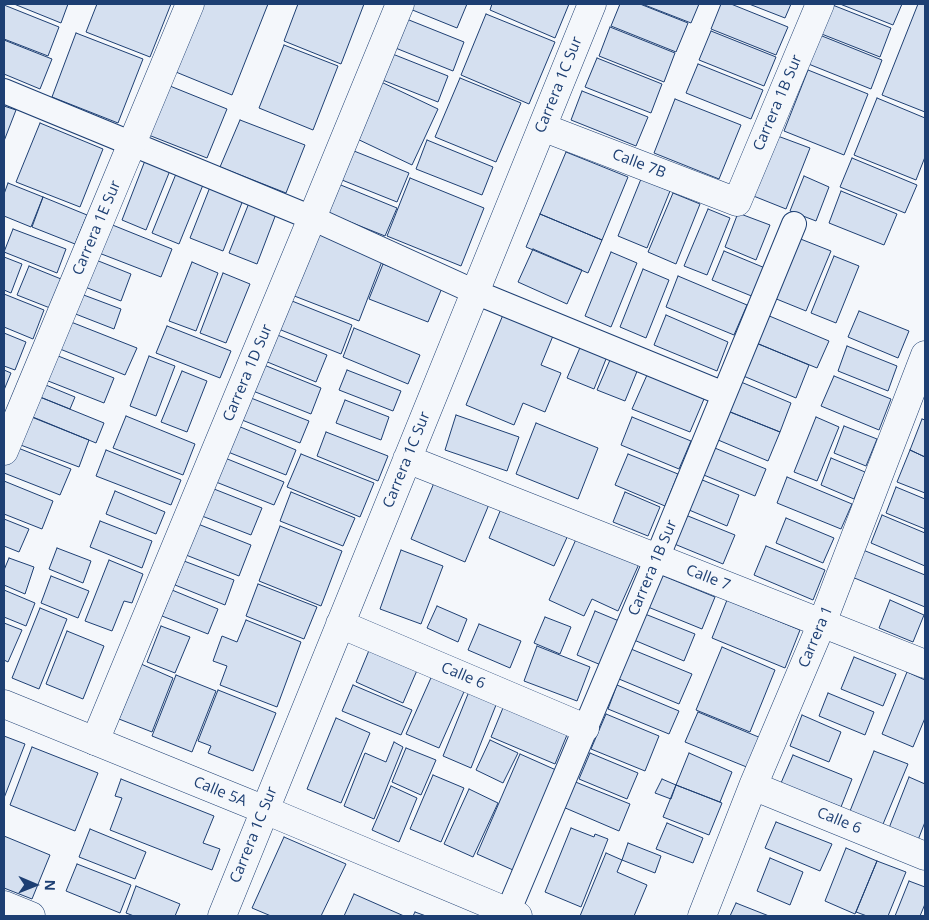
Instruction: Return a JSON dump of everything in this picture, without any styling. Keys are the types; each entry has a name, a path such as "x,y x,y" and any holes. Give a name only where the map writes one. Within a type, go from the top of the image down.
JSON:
{"street":[{"name":"Carrera 1E Sur","path":"4,451 190,4"},
{"name":"Carrera 1D Sur","path":"95,741 400,4"},
{"name":"Carrera 1C Sur","path":"222,916 592,4"},
{"name":"Carrera 1B Sur","path":"737,202 820,4"},
{"path":"4,91 312,218 475,292 724,394"},
{"name":"Calle 7B","path":"542,126 737,202"},
{"name":"Carrera 1B Sur","path":"513,914 586,728 794,224"},
{"name":"Carrera 1","path":"702,916 753,786 822,623 925,355"},
{"name":"Calle 7","path":"407,459 925,664"},
{"name":"Calle 6","path":"340,624 586,728"},
{"name":"Calle 5A","path":"4,704 265,810 513,914"},
{"name":"Calle 6","path":"753,786 925,856"},
{"path":"4,905 31,916"}],"building":[{"path":"14,4 68,4 61,23"},
{"path":"97,4 171,4 150,57 86,32"},
{"path":"198,4 268,4 232,95 171,70"},
{"path":"298,4 364,4 341,64 284,41"},
{"path":"412,4 467,4 457,28 410,9"},
{"path":"492,4 569,4 555,38 490,10"},
{"path":"620,4 640,4 688,23 676,52 611,26"},
{"path":"642,4 699,4 691,23"},
{"path":"721,4 731,4 788,27 776,55 711,29"},
{"path":"749,4 791,4 785,18"},
{"path":"830,4 891,28 880,57 814,31"},
{"path":"840,4 902,4 893,25"},
{"path":"918,4 925,4 925,112 882,95"},
{"path":"4,5 59,27 48,56 4,39"},
{"path":"486,14 555,42 529,104 461,75"},
{"path":"399,16 464,42 453,71 388,45"},
{"path":"610,27 675,53 664,82 599,56"},
{"path":"711,31 776,57 764,86 699,60"},
{"path":"76,33 143,59 118,123 52,97"},
{"path":"817,34 882,60 871,89 806,63"},
{"path":"4,40 52,59 40,89 4,74"},
{"path":"284,45 338,66 313,130 259,108"},
{"path":"385,51 448,76 438,102 375,77"},
{"path":"597,58 662,84 651,113 585,87"},
{"path":"698,64 763,90 751,119 686,93"},
{"path":"808,70 868,94 844,155 784,131"},
{"path":"460,78 521,103 496,162 435,137"},
{"path":"379,81 438,109 412,165 353,137"},
{"path":"165,84 227,109 207,158 146,134"},
{"path":"582,91 648,117 636,146 571,120"},
{"path":"877,98 925,118 925,157 916,180 854,155"},
{"path":"675,99 741,125 719,179 654,153"},
{"path":"4,106 16,110 4,141"},
{"path":"240,120 305,145 286,193 220,167"},
{"path":"40,123 103,149 80,207 16,182"},
{"path":"775,135 810,148 786,209 751,195"},
{"path":"427,140 493,167 482,195 416,169"},
{"path":"344,147 409,173 397,202 332,176"},
{"path":"566,152 628,177 602,240 540,214"},
{"path":"146,158 171,168 146,230 122,220"},
{"path":"852,158 917,185 905,213 840,187"},
{"path":"178,169 205,180 179,244 152,233"},
{"path":"804,176 829,187 816,221 790,211"},
{"path":"410,178 484,208 461,266 387,236"},
{"path":"641,179 670,191 647,248 618,236"},
{"path":"331,181 397,208 385,236 320,210"},
{"path":"212,182 245,195 223,251 190,238"},
{"path":"8,183 43,197 31,227 4,216 4,194"},
{"path":"841,191 897,214 884,245 829,223"},
{"path":"673,193 700,204 676,264 648,252"},
{"path":"43,197 87,215 75,244 32,227"},
{"path":"249,203 276,214 257,264 229,253"},
{"path":"708,209 730,218 707,275 684,266"},
{"path":"738,213 770,225 756,260 725,247"},
{"path":"540,214 602,240 588,273 526,247"},
{"path":"110,224 172,249 161,277 99,253"},
{"path":"310,227 384,256 359,321 284,292"},
{"path":"13,229 66,249 57,273 4,252"},
{"path":"798,238 831,251 806,311 774,298"},
{"path":"533,249 582,270 567,304 518,282"},
{"path":"724,251 765,268 754,297 712,280"},
{"path":"611,252 637,263 611,327 585,316"},
{"path":"834,256 859,266 836,323 811,313"},
{"path":"4,257 22,264 11,293 4,290"},
{"path":"96,260 131,274 121,301 85,287"},
{"path":"192,262 218,273 196,331 169,321"},
{"path":"383,264 442,288 428,322 369,299"},
{"path":"29,266 61,279 50,308 17,295"},
{"path":"643,269 669,280 646,338 620,327"},
{"path":"223,273 250,284 226,343 200,333"},
{"path":"678,276 747,305 734,335 666,307"},
{"path":"4,294 44,310 33,339 4,327"},
{"path":"81,294 121,309 114,329 73,313"},
{"path":"287,299 352,325 341,354 276,328"},
{"path":"505,310 555,331 541,365 561,373 545,412 523,403 514,425 466,405"},
{"path":"859,311 909,331 898,358 848,337"},
{"path":"666,315 728,342 717,371 654,345"},
{"path":"767,315 829,341 817,368 756,343"},
{"path":"71,322 137,348 125,375 60,349"},
{"path":"167,326 231,351 220,378 156,353"},
{"path":"354,328 420,355 408,384 343,357"},
{"path":"4,333 26,342 15,370 4,366"},
{"path":"275,334 327,355 316,382 265,361"},
{"path":"754,342 809,365 796,398 741,375"},
{"path":"582,343 608,354 594,389 567,378"},
{"path":"847,346 897,366 888,391 838,371"},
{"path":"48,352 114,378 104,403 38,377"},
{"path":"613,353 640,364 625,401 597,390"},
{"path":"149,356 175,366 156,416 130,406"},
{"path":"264,365 321,388 311,414 253,391"},
{"path":"4,370 11,373 4,390"},
{"path":"347,370 401,391 393,411 339,390"},
{"path":"182,371 207,381 187,432 161,422"},
{"path":"647,375 704,399 690,432 632,409"},
{"path":"834,376 891,399 879,430 821,406"},
{"path":"36,381 75,397 70,409 30,393"},
{"path":"741,382 791,403 780,432 730,412"},
{"path":"35,395 104,423 96,443 28,415"},
{"path":"251,398 309,421 300,443 242,420"},
{"path":"345,400 389,417 381,440 336,423"},
{"path":"723,409 780,432 768,461 711,437"},
{"path":"456,415 519,437 507,471 445,450"},
{"path":"29,416 89,440 79,467 18,444"},
{"path":"126,416 195,444 183,475 113,448"},
{"path":"632,417 691,441 679,469 621,445"},
{"path":"816,417 839,427 817,481 794,472"},
{"path":"922,419 925,420 925,457 910,450"},
{"path":"536,423 598,448 578,499 516,474"},
{"path":"238,426 296,450 286,475 228,452"},
{"path":"844,426 877,439 866,466 834,453"},
{"path":"326,432 388,456 378,481 317,456"},
{"path":"8,444 71,469 60,495 4,473 4,454"},
{"path":"705,444 766,469 755,496 694,471"},
{"path":"106,450 181,480 171,505 96,476"},
{"path":"910,450 925,457 925,493 897,482"},
{"path":"301,454 374,483 360,517 287,487"},
{"path":"628,454 678,474 665,506 615,485"},
{"path":"225,458 284,482 274,505 216,482"},
{"path":"831,458 865,472 854,499 821,485"},
{"path":"695,477 739,495 727,526 682,507"},
{"path":"787,477 852,504 841,529 777,503"},
{"path":"436,478 490,502 465,562 411,539"},
{"path":"4,481 53,501 42,529 4,514"},
{"path":"896,487 925,499 925,529 886,513"},
{"path":"214,489 262,508 251,535 202,516"},
{"path":"115,491 165,512 156,534 106,514"},
{"path":"291,492 355,518 343,546 280,521"},
{"path":"625,492 660,507 648,536 613,522"},
{"path":"503,504 569,533 554,566 489,538"},
{"path":"683,514 735,535 723,564 672,543"},
{"path":"882,515 925,533 925,566 871,543"},
{"path":"786,518 834,538 823,563 776,543"},
{"path":"4,519 29,529 19,552 4,546"},
{"path":"100,521 152,541 142,568 90,547"},
{"path":"198,524 251,545 239,576 186,555"},
{"path":"280,526 342,551 321,606 259,581"},
{"path":"577,537 639,564 618,611 592,599 584,616 549,600"},
{"path":"766,546 825,570 813,600 754,575"},
{"path":"57,548 91,561 83,583 49,569"},
{"path":"401,550 443,566 421,624 380,609"},
{"path":"863,550 925,575 925,607 852,577"},
{"path":"9,558 34,567 25,594 4,585 4,570"},
{"path":"109,560 143,574 132,603 124,601 112,631 85,621"},
{"path":"184,561 234,580 225,605 175,585"},
{"path":"661,575 715,597 702,629 648,607"},
{"path":"51,576 89,591 78,618 41,603"},
{"path":"258,584 317,607 304,639 246,616"},
{"path":"4,590 35,603 26,626 4,617"},
{"path":"172,590 218,609 208,634 162,616"},
{"path":"727,600 800,630 785,668 712,638"},
{"path":"890,600 924,615 913,642 879,628"},
{"path":"437,606 467,619 458,642 427,628"},
{"path":"40,608 67,619 39,689 12,678"},
{"path":"595,611 619,621 601,665 577,655"},
{"path":"645,614 695,634 684,661 634,640"},
{"path":"545,617 571,627 560,654 534,643"},
{"path":"246,620 301,642 277,707 220,685 227,666 213,661 222,636 237,642"},
{"path":"4,623 22,630 8,662 4,660"},
{"path":"479,624 521,641 510,668 468,650"},
{"path":"161,626 190,637 175,673 147,662"},
{"path":"67,631 104,646 83,699 46,684"},
{"path":"537,646 590,667 577,701 524,681"},
{"path":"722,647 775,670 750,732 696,710"},
{"path":"370,648 418,668 403,703 356,682"},
{"path":"631,649 692,674 679,704 619,679"},
{"path":"854,657 896,674 883,706 841,689"},
{"path":"141,664 173,678 152,732 119,719"},
{"path":"434,671 467,685 439,748 406,734"},
{"path":"907,672 925,680 925,718 913,747 882,734"},
{"path":"176,675 216,691 192,752 152,736"},
{"path":"353,685 412,710 401,735 342,711"},
{"path":"617,685 679,711 669,734 608,709"},
{"path":"470,689 498,700 471,768 443,756"},
{"path":"218,690 276,713 253,771 208,753 211,746 198,741"},
{"path":"828,693 874,712 865,735 819,716"},
{"path":"505,703 569,730 555,764 491,737"},
{"path":"698,712 761,738 749,768 685,742"},
{"path":"606,714 659,736 645,771 591,749"},
{"path":"802,715 841,732 829,762 790,746"},
{"path":"336,718 370,733 341,803 307,789"},
{"path":"4,736 25,744 4,798"},
{"path":"490,740 518,753 503,783 476,770"},
{"path":"394,742 403,747 374,819 344,806 365,753 386,762"},
{"path":"32,747 98,773 75,831 10,805"},
{"path":"406,748 436,760 421,795 392,782"},
{"path":"874,751 908,764 881,829 848,816"},
{"path":"590,753 638,773 627,799 579,779"},
{"path":"689,753 732,772 720,802 676,785"},
{"path":"520,754 556,770 513,870 477,854"},
{"path":"793,755 852,779 841,807 781,783"},
{"path":"433,775 464,788 441,842 410,829"},
{"path":"909,777 925,784 925,822 918,840 889,828"},
{"path":"121,779 214,816 203,843 220,849 212,870 110,830 122,798 115,796"},
{"path":"662,779 676,785 671,799 655,793"},
{"path":"573,781 630,804 619,831 563,807"},
{"path":"676,785 722,803 709,835 663,817"},
{"path":"391,786 417,798 399,842 372,830"},
{"path":"469,789 498,803 473,857 444,844"},
{"path":"776,822 832,844 820,871 765,848"},
{"path":"667,823 703,838 693,863 656,849"},
{"path":"571,828 594,837 595,834 608,839 581,907 545,892"},
{"path":"90,829 146,852 135,879 79,857"},
{"path":"4,836 50,855 32,899 4,888"},
{"path":"284,837 346,864 321,916 271,916 252,908"},
{"path":"628,843 661,856 655,873 622,860"},
{"path":"846,848 877,861 855,914 825,901"},
{"path":"606,853 622,860 617,872 647,885 634,916 580,916"},
{"path":"770,858 803,872 790,905 757,891"},
{"path":"877,861 906,872 888,916 867,916 856,912"},
{"path":"77,864 131,885 120,913 66,891"},
{"path":"909,881 925,887 925,904 920,916 895,916"},
{"path":"136,886 180,904 175,916 134,916 126,913"},
{"path":"354,894 404,916 344,916"},
{"path":"736,903 769,916 730,916"},
{"path":"415,912 426,916 413,916"}]}
